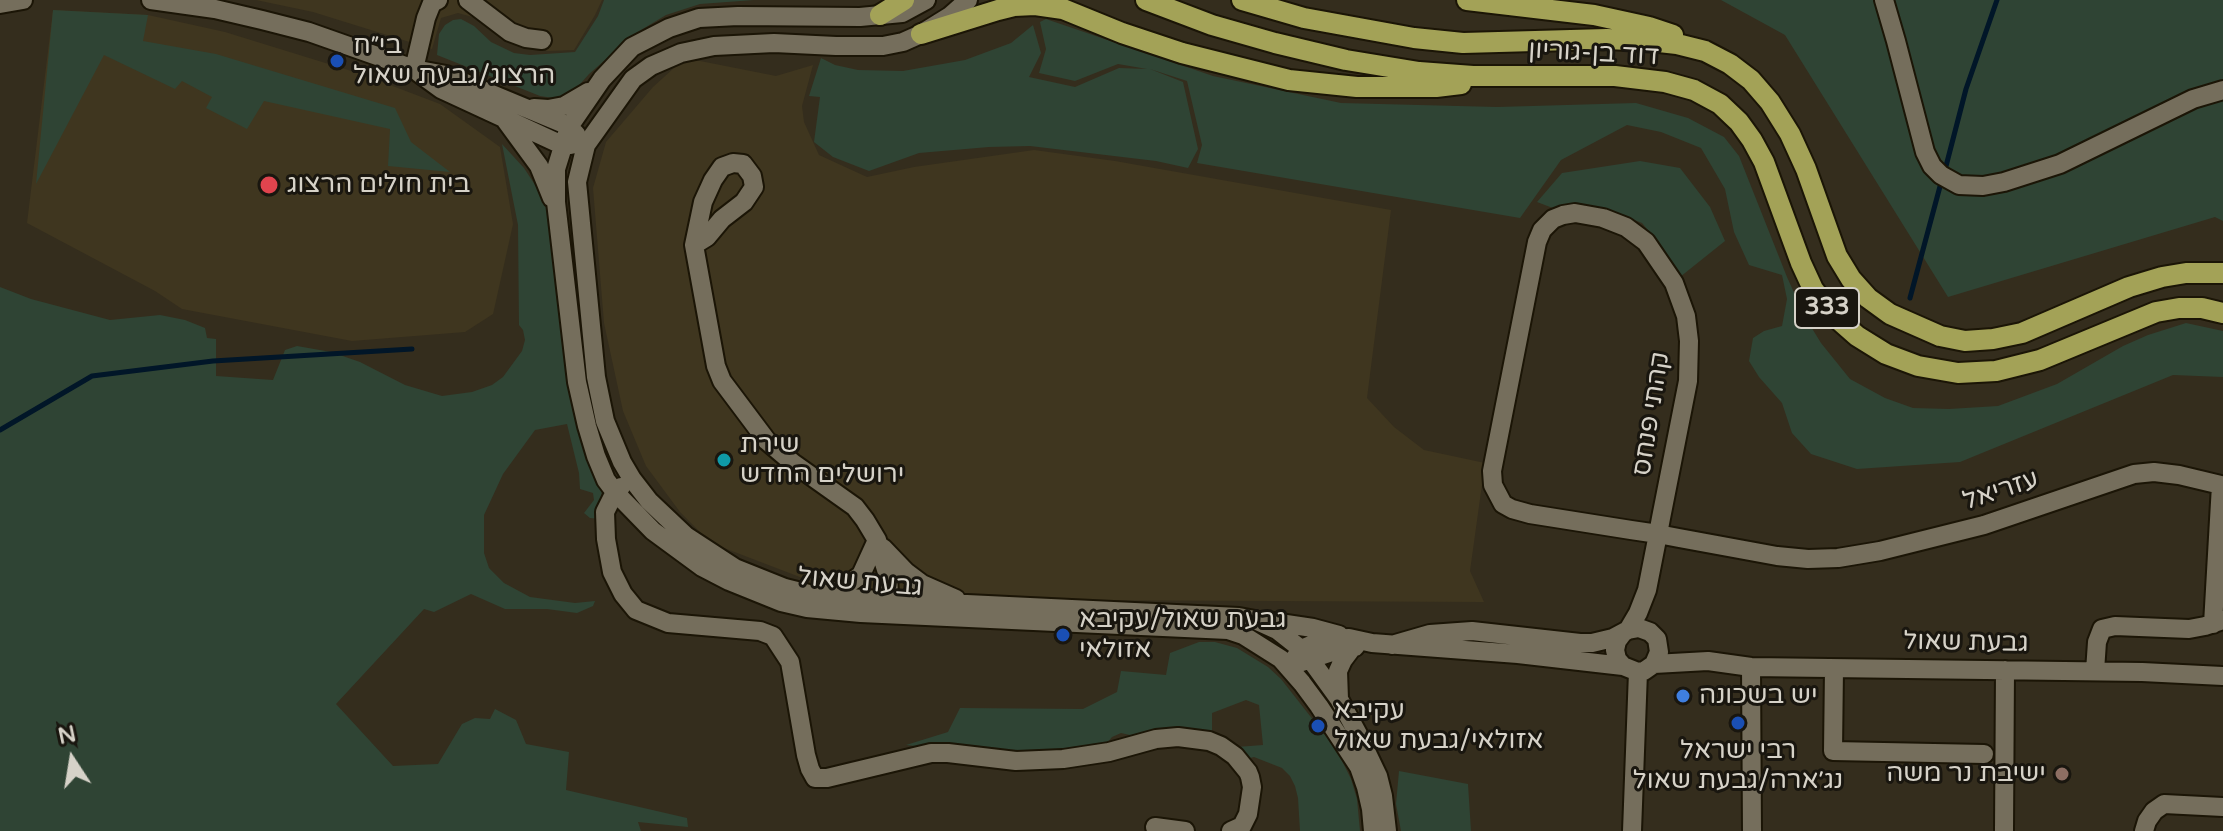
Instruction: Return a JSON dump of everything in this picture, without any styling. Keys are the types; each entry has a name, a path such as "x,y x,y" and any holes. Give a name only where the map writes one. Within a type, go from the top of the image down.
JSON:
{"main road":[{"path":"880,15 904,0"},
{"name":"דוד בן-גוריון","path":"1146,0 1212,25 1275,43 1346,60 1419,72 1473,76 1615,76 1665,82 1694,90 1720,104 1739,122 1758,151 1795,250 1813,289 1832,314 1857,336 1886,354 1918,366 1958,373 1996,371 2040,360 2156,312 2202,308 2223,313"},
{"name":"דוד בן-גוריון","path":"1242,0 1304,18 1414,38 1463,43 1607,39 1677,44 1705,51 1751,80 1770,102 1790,134 1837,256 1851,279 1868,298 1890,314 1940,336 1965,341 2022,333 2129,287 2162,277 2186,273 2223,273"},
{"path":"1467,0 1621,20 1675,36 1702,47 1730,64"},
{"path":"921,34 998,10 1035,5 1063,9 1182,53 1289,80 1357,87 1436,87 1532,76"}],"street":[{"path":"0,4 23,0"},
{"path":"151,0 215,9 289,27 414,69 446,75 569,127 586,145"},
{"path":"414,69 426,18 432,3 438,0"},
{"path":"468,0 510,32 542,40"},
{"path":"525,108 548,109 578,99 632,47 669,28 699,18 860,17 902,13 926,0"},
{"path":"586,145 633,79 651,66 681,53 714,46 774,43 883,46 921,34 950,16 968,0"},
{"path":"1884,0 1925,152 1941,175 1959,185 1983,186 2004,182 2060,164 2169,110 2223,90"},
{"path":"414,69 441,89 562,145 586,145"},
{"name":"גבעת שאול","path":"602,79 569,127 562,145 556,169 558,217 577,382 596,456 615,492 653,531 702,567 729,581 781,602 807,608 966,604 1239,617 1277,630 1306,654"},
{"path":"504,119 539,166 558,217"},
{"name":"גבעת שאול","path":"586,145 577,182 596,377 605,421 622,462 632,479 686,536 735,568 785,588 890,607 1228,630 1255,641 1289,667 1306,654 1350,643 1372,643 1638,667 1708,661 1751,667 2095,671 2223,676"},
{"name":"קהתי פנחס","path":"1503,504 1493,485 1492,471 1537,242 1542,230 1553,219 1575,213 1603,218 1626,227 1646,242 1674,283 1686,316 1688,381 1658,534"},
{"path":"694,245 716,366 722,381 767,441 855,507 877,540 906,572 922,584 966,604"},
{"name":"עזריאל","path":"1503,504 1530,514 1777,556 1838,558 1880,551 1984,525 2134,474 2154,472 2179,475 2221,485 2218,622"},
{"path":"632,479 615,492 605,512 612,572 623,594 636,610 668,623 760,631 773,636 790,662 806,755 815,778 827,778 931,753 1016,761 1063,759 1178,737 1209,741 1221,746 1235,756 1250,777 1252,787 1248,814 1242,826 1231,831"},
{"path":"1638,667 1617,659 1615,650 1617,641 1638,613 1647,590 1658,534"},
{"path":"821,595 840,590 861,575 877,540"},
{"path":"877,540 888,576 890,607"},
{"path":"1638,667 1659,652 1647,615 1647,590"},
{"path":"1255,620 1313,628 1350,643 1338,671 1339,699"},
{"path":"2095,671 2097,642 2102,629 2115,626 2189,629 2218,622"},
{"path":"1625,632 1639,628 1654,636"},
{"name":"גבעת שאול","path":"1392,645 1449,631 1493,632 1580,643 1592,643 1625,632"},
{"name":"גבעת שאול","path":"1654,636 1708,661"},
{"path":"1518,654 1518,649 1525,643 1539,638"},
{"path":"1306,654 1339,699 1378,776 1387,831"},
{"path":"1289,667 1359,767 1369,798 1373,831"},
{"path":"1632,831 1638,667"},
{"path":"1751,667 1752,831"},
{"path":"1834,669 1833,751 1984,754"},
{"path":"2004,831 2005,670"},
{"path":"2144,831 2154,811 2164,804 2223,807"},
{"path":"1155,827 1185,831"}],"shaded area":[{"path":"256,0 602,0 574,50 548,51 519,43 487,21 458,13 441,18 432,49 313,12"},
{"name":"בית חולים הרצוג","path":"53,10 148,15 225,32 361,74 440,104 500,147 513,224 493,314 465,332 352,341 182,309 155,291 27,223"},
{"path":"685,58 776,76 813,65 802,106 804,122 819,155 867,177 1034,150 1115,161 1391,210 1367,398 1394,427 1424,450 1485,463 1470,571 1484,602 1052,600 867,593 805,579 711,543 680,512 646,466 623,411 604,323 593,188 606,142 653,87"}],"green space":[{"path":"604,0 754,0 700,4 666,15 636,33 566,96 540,96 437,55 439,34 445,25 461,19 491,42 514,53 575,52 598,16"},
{"path":"1721,0 2223,0 2223,221 2215,217 1948,297 1785,35"},
{"path":"53,10 148,15 143,41 216,54 395,108 411,142 450,172 388,166 390,129 264,101 247,129 206,108 212,97 182,81 175,89 104,55 36,184"},
{"path":"1046,19 1213,76 1341,103 1497,107 1636,103 1688,118 1724,137 1739,156 1787,277 1821,343 1850,379 1885,398 1913,408 1998,406 2057,384 2123,346 2186,323 2223,331 2223,377 2173,375 1960,462 1857,469 1811,454 1792,433 1782,403 1749,361 1753,338 1782,326 1787,299 1782,275 1749,265 1734,232 1725,189 1701,148 1661,132 1627,125 1561,160 1520,218 1197,163 1202,145 1187,81 1150,69 1183,82 1198,149 1188,168 1156,161 1030,146 919,153 869,171 833,157 814,142 820,97 809,96 821,58 858,70 903,71 965,60 1011,43 1033,25 1041,53 1029,77 1075,87 1119,68 1147,69 1118,64 1075,81 1039,73 1046,49 1040,22"},
{"path":"502,144 524,168 539,191 551,219 602,487 600,519 590,518 584,513 594,500 593,493 580,489 567,424 535,430 503,474 484,515 484,553 489,568 504,583 530,597 575,603 595,601 593,606 577,613 505,609 471,594 434,612 424,609 336,704 393,766 438,764 462,724 475,718 490,719 495,709 516,720 526,744 569,752 566,790 687,818 688,827 638,822 641,831 0,831 0,287 31,299 110,320 160,315 205,328 207,338 216,339 216,376 273,380 285,350 297,346 331,352 360,362 405,385 442,396 472,392 492,385 503,377 522,351 525,340 519,325 518,225"},
{"path":"1640,161 1680,168 1710,207 1725,241 1680,277 1662,247 1642,223 1582,206 1558,210 1537,202 1562,173"},
{"path":"1199,642 1215,642 1237,648 1281,679 1342,761 1357,799 1360,831 1300,831 1298,798 1290,776 1282,768 1254,757 1246,759 1237,747 1263,745 1259,705 1246,700 1212,713 1212,737 1143,738 1121,733 1112,737 1103,748 1000,755 906,745 948,732 960,708 1083,709 1117,692 1121,671 1166,675 1170,653"},
{"path":"1399,771 1468,784 1471,831 1401,831 1396,804"}],"waterway":[{"path":"1945,170 1966,89 1997,0"},
{"path":"1910,298 1942,179"},
{"path":"0,430 92,376 213,361 412,349"}],"place":[{"name":"בי״ח הרצוג/גבעת שאול","path":"337,61"},
{"name":"בית חולים הרצוג","path":"269,185"},
{"name":"שירת ירושלים החדש","path":"724,460"},
{"name":"גבעת שאול/עקיבא אזולאי","path":"1063,635"},
{"name":"יש בשכונה","path":"1683,696"},
{"name":"רבי ישראל נג׳ארה/גבעת שאול","path":"1738,723"},
{"name":"עקיבא אזולאי/גבעת שאול","path":"1318,726"},
{"name":"ישיבת נר משה","path":"2062,774"}]}
